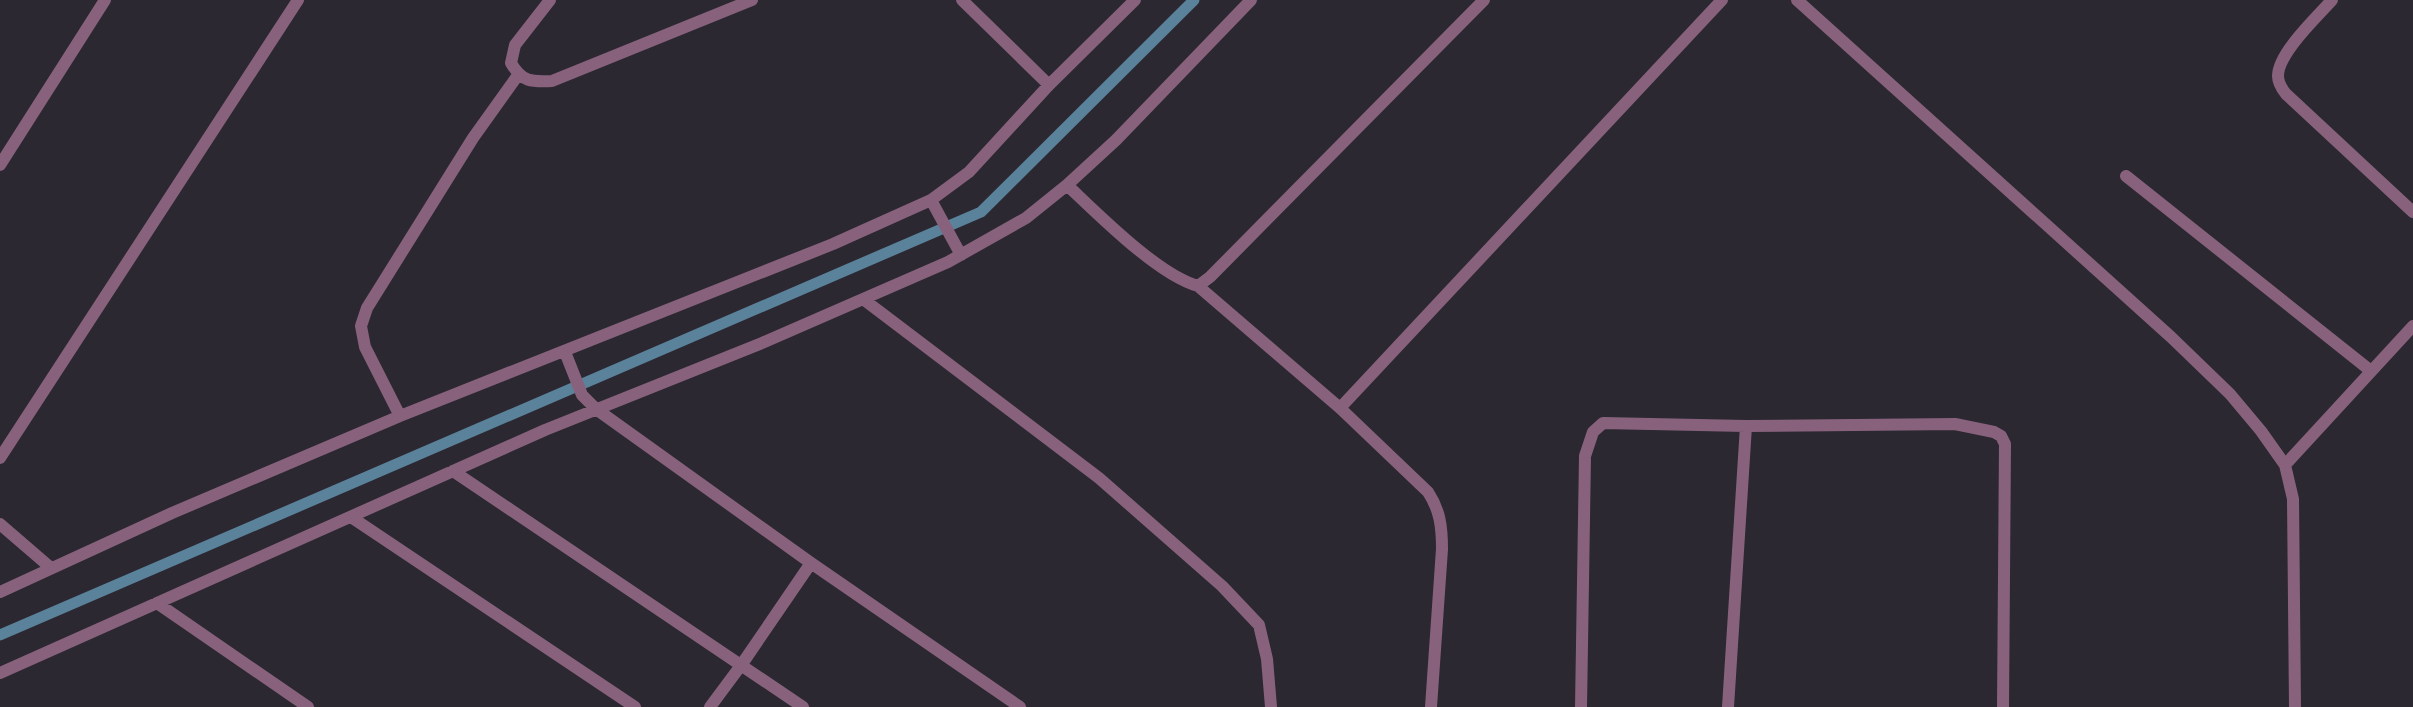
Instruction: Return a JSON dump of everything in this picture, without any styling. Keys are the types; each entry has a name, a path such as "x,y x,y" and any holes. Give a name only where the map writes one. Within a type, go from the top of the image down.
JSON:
{"street":[{"path":"0,165 105,0"},
{"path":"0,458 298,0"},
{"path":"550,0 515,46 512,63 518,75 533,82 552,81 752,0"},
{"path":"962,0 1049,85"},
{"path":"0,592 172,513 400,416 833,244 931,200 969,172 1049,85 1135,0"},
{"path":"0,673 453,470 596,409 762,343 961,255 1026,218 1067,185 1116,140 1251,0"},
{"path":"1198,286 1210,277 1484,0"},
{"path":"1340,408 1722,0"},
{"path":"1797,0 2171,337 2230,394 2261,431 2285,464 2293,499 2294,707"},
{"path":"2332,0 2283,59 2278,77 2280,86 2286,94 2413,212"},
{"path":"400,416 365,348 361,326 367,308 473,138 518,75"},
{"path":"2126,176 2371,372"},
{"path":"1067,185 1141,251 1181,281 1198,286 1340,408 1428,492 1437,505 1442,528 1431,707"},
{"path":"931,200 961,255"},
{"path":"863,299 1099,478 1222,586 1259,625 1267,659 1271,707"},
{"path":"2285,464 2413,326"},
{"path":"564,352 582,396 596,409 811,563 1020,707"},
{"path":"1581,707 1585,456 1593,432 1603,422 1746,426 1955,424 1994,432 2001,436 2005,444 2003,707"},
{"path":"1728,707 1746,426"},
{"path":"453,470 803,707"},
{"path":"351,517 635,707"},
{"path":"0,524 51,568"},
{"path":"710,707 742,664 811,563"},
{"path":"157,603 308,707"}],"waterway":[{"path":"0,635 981,212 1194,0"}]}
